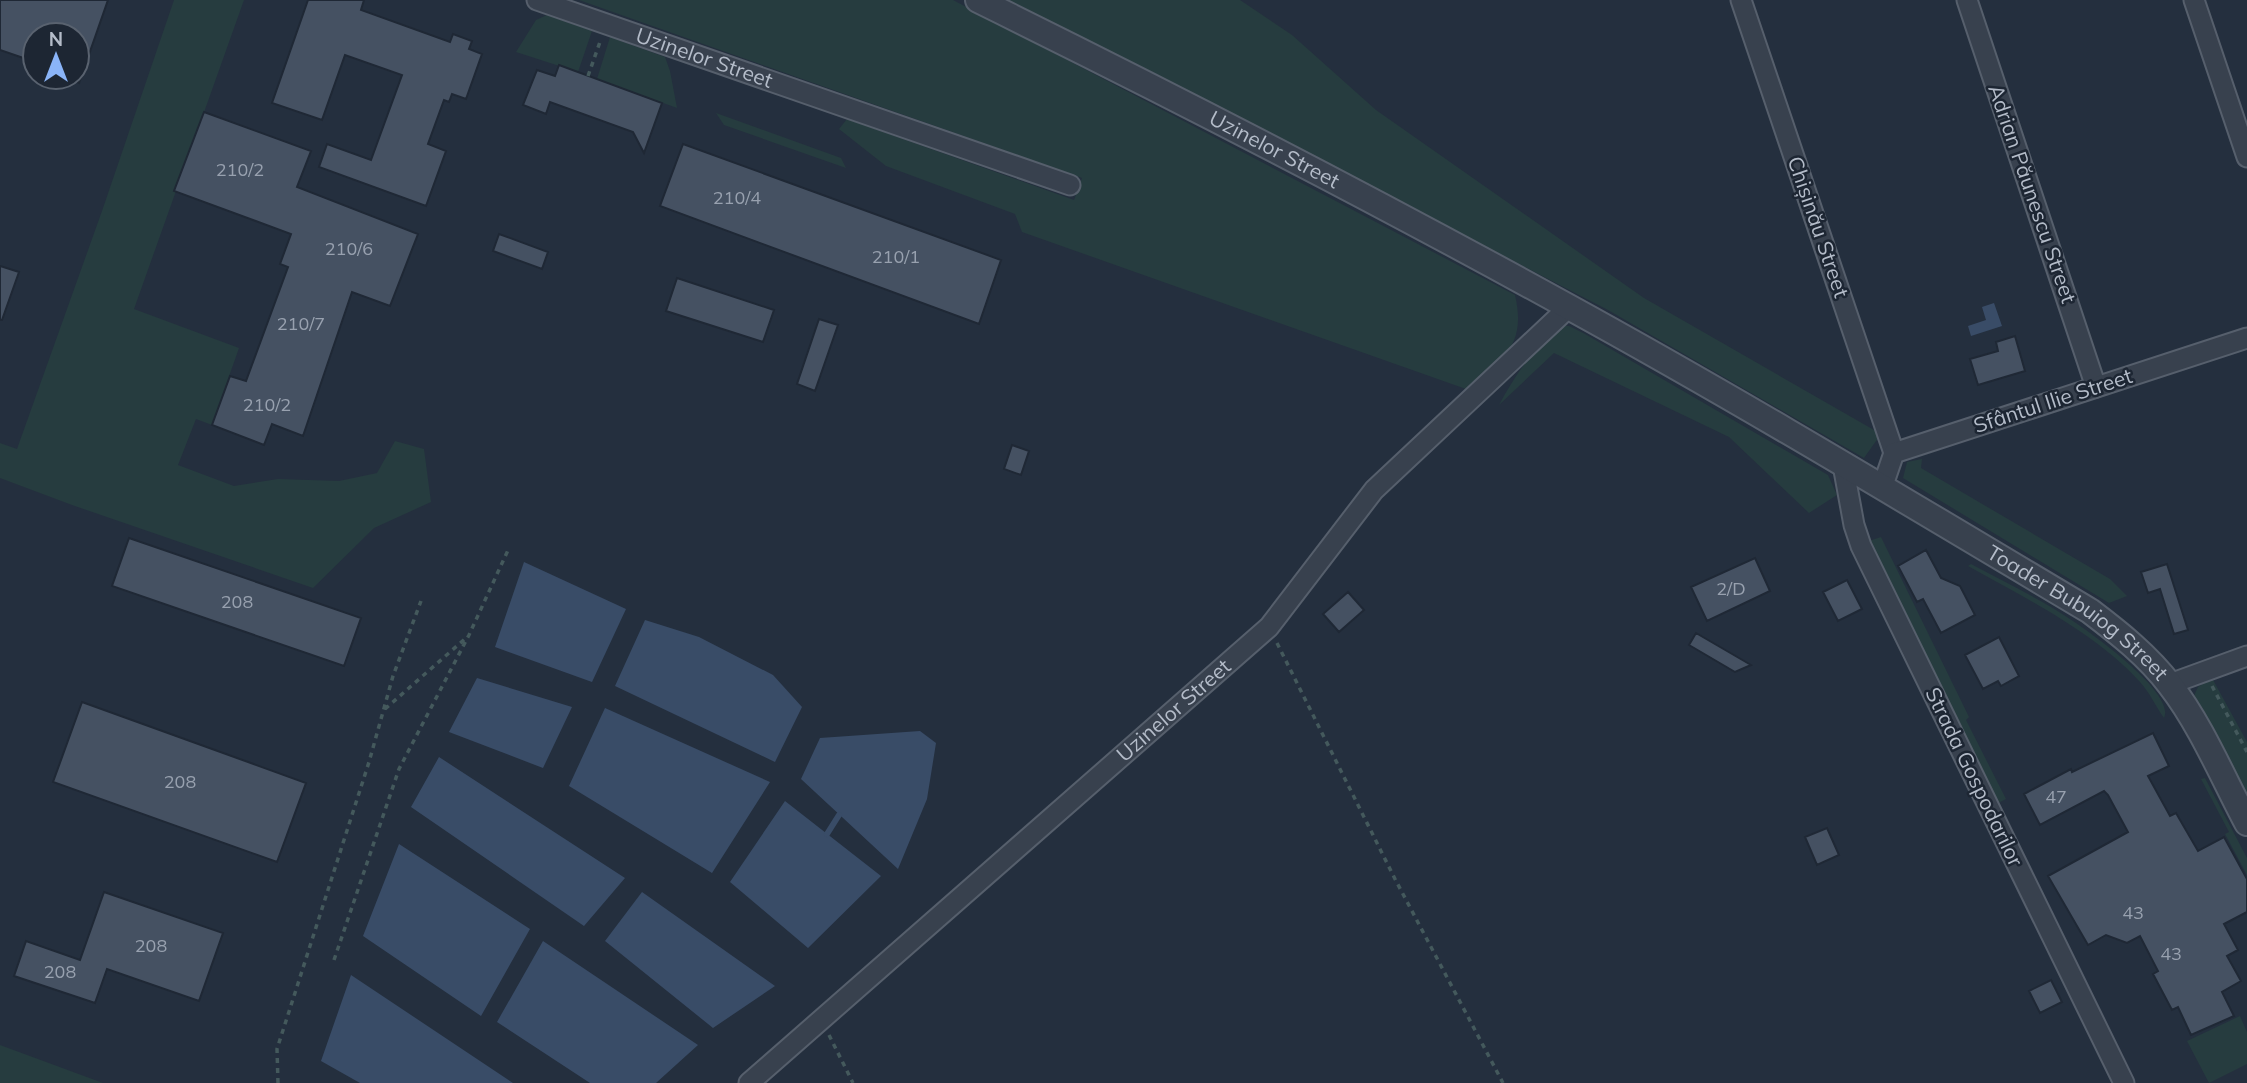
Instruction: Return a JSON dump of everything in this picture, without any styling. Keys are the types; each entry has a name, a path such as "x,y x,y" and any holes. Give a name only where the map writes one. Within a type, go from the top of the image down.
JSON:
{"street":[{"name":"Uzinelor Street","path":"537,0 1070,185"},
{"name":"Uzinelor Street","path":"978,0 1301,163 1569,307 1843,465"},
{"name":"Chișinău Street","path":"1741,0 1894,453"},
{"name":"Adrian Păunescu Street","path":"1967,0 2096,387"},
{"path":"2194,0 2247,157"},
{"name":"Uzinelor Street","path":"749,1083 1269,627 1374,490 1569,307"},
{"name":"Sfântul Ilie Street","path":"1894,453 2247,338"},
{"path":"1882,488 1894,453"},
{"name":"Toader Bubuiog Street","path":"1843,465 2090,611 2120,634 2170,684 2188,711 2247,823"},
{"name":"Strada Gospodarilor","path":"1843,465 1854,525 1861,546 2124,1083"},
{"path":"2170,684 2247,656"}],"path":[{"path":"588,76 606,24"},
{"path":"334,960 399,769 469,635 509,548"},
{"path":"278,1083 277,1049 393,676 421,601"},
{"path":"1269,627 1389,867 1503,1083"},
{"path":"383,710 469,635"},
{"path":"2210,683 2247,752"},
{"path":"822,1020 853,1083"}],"green space":[{"path":"174,0 244,0 134,309 239,348 212,425 196,419 178,465 234,486 278,479 339,481 377,473 395,441 424,449 431,502 374,528 313,588 0,478 0,443 17,449"},
{"path":"579,0 953,0 1515,295 1518,313 1514,340 1491,370 1466,389 1022,232 1015,214 886,166 839,129 847,119 1074,200 1082,178"},
{"path":"1009,0 1240,0 1292,35 1376,110 1644,298 1881,434 1864,458 1608,310"},
{"path":"547,15 592,31 578,72 516,52 536,20"},
{"path":"610,37 665,57 677,108 597,79"},
{"path":"716,113 841,158 846,168 724,125"},
{"path":"1561,326 1569,326 1585,334 1828,475 1837,495 1809,513 1729,437 1554,353 1499,405 1526,362"},
{"path":"1922,459 1921,468 2110,579 2127,596 2109,603 1903,478 1907,462"},
{"path":"1881,537 2006,799 1998,803 1869,541"},
{"path":"1971,564 2051,607 2115,652 2132,666 2158,695 2164,708 2164,718 2140,682 2103,648 2059,618 1968,566"},
{"path":"2212,678 2247,742 2247,799 2192,700 2198,687"},
{"path":"2205,778 2247,858 2247,875 2225,834 2229,832 2201,779"},
{"path":"2240,1016 2247,1032 2247,1064 2209,1083 2187,1041"},
{"path":"0,1045 103,1083 0,1083"}],"water":[{"path":"1994,303 2002,326 1971,336 1968,326 1986,320 1982,307"},
{"path":"524,562 626,609 592,682 495,647"},
{"path":"645,620 699,637 773,675 802,707 775,762 615,686"},
{"path":"477,678 572,707 543,768 449,732"},
{"path":"605,708 770,782 712,873 569,786"},
{"path":"920,731 936,743 927,799 898,869 801,779 820,738"},
{"path":"439,757 625,878 584,926 411,807"},
{"path":"785,801 881,876 808,948 730,882"},
{"path":"399,844 530,929 481,1016 363,936"},
{"path":"642,892 775,986 713,1028 605,941"},
{"path":"543,941 698,1045 656,1083 590,1083 497,1022"},
{"path":"351,975 513,1083 360,1083 321,1061"}],"building":[{"path":"0,0 108,0 91,49 91,21 21,21 21,57 0,50"},
{"path":"308,0 364,0 361,10 450,42 453,34 472,41 469,49 482,54 466,99 452,94 449,102 444,100 428,144 446,151 426,206 319,167 327,144 371,160 402,75 345,55 322,120 272,103"},
{"path":"559,65 662,103 644,153 633,132 550,102 546,114 523,105 537,70 555,76"},
{"path":"204,112 311,151 297,187 418,234 390,306 352,292 303,436 272,424 264,445 212,425 230,376 246,381 288,267 280,264 291,234 174,191"},
{"path":"683,144 1001,260 979,324 660,206"},
{"path":"499,234 548,252 542,269 493,251"},
{"path":"0,266 19,272 2,320 0,320"},
{"path":"677,278 774,310 763,342 666,311"},
{"path":"819,319 838,325 815,391 797,384"},
{"path":"2015,336 2025,371 1978,385 1970,359 1998,351 1996,342"},
{"path":"1012,445 1029,451 1021,475 1004,469"},
{"path":"129,538 361,618 344,666 112,586"},
{"path":"1926,550 1941,578 1960,586 1975,615 1941,633 1923,599 1917,602 1898,566"},
{"path":"1755,558 1770,591 1707,621 1691,587"},
{"path":"2167,564 2188,630 2174,634 2160,589 2148,593 2141,572"},
{"path":"1847,580 1862,609 1838,621 1823,592"},
{"path":"1348,592 1364,610 1339,632 1323,614"},
{"path":"1696,633 1751,665 1735,672 1689,645"},
{"path":"1999,637 2019,676 2001,686 1998,681 1983,689 1965,655"},
{"path":"82,702 306,783 277,862 53,782"},
{"path":"2153,733 2169,766 2148,776 2170,816 2176,813 2198,851 2224,837 2247,879 2247,912 2224,924 2238,950 2227,956 2241,981 2222,992 2234,1016 2191,1035 2178,1007 2172,1010 2153,974 2158,971 2140,936 2127,943 2106,935 2088,945 2048,876 2128,832 2108,795 2104,791 2040,825 2024,794 2071,769 2072,772"},
{"path":"1827,828 1839,855 1817,865 1805,837"},
{"path":"104,892 223,933 199,1001 107,969 95,1003 14,976 26,941 80,960"},
{"path":"2051,980 2062,1002 2040,1013 2029,991"}],"waterway":[{"path":"827,834 839,815"}]}
